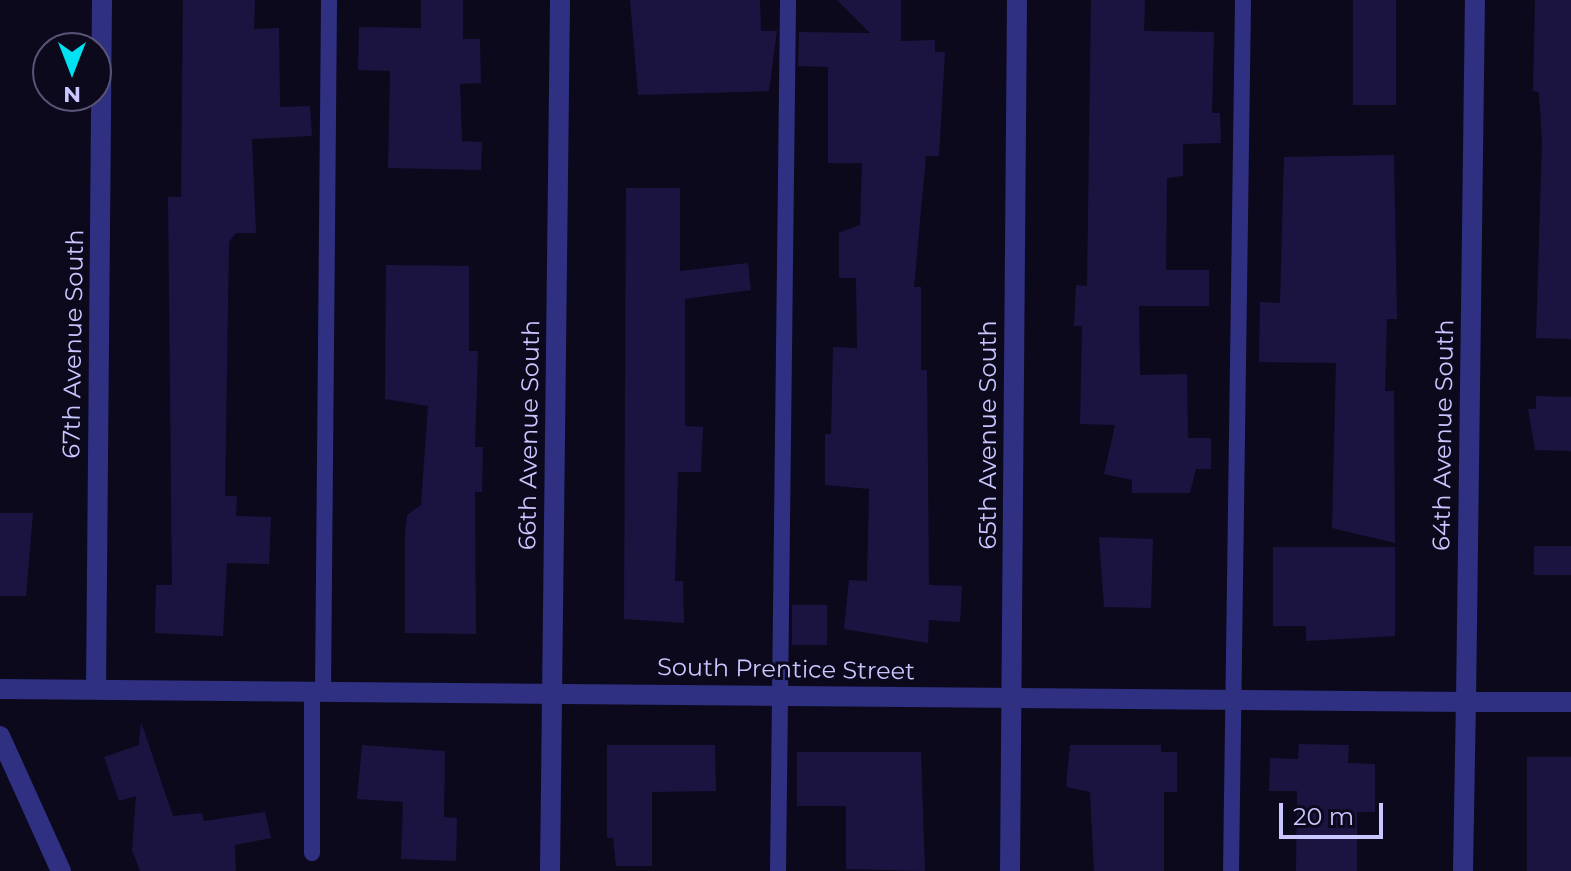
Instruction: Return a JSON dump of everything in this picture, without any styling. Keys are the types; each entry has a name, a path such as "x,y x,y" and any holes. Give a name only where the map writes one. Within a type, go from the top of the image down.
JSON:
{"street":[{"name":"67th Avenue South","path":"96,688 102,0"},
{"name":"66th Avenue South","path":"550,871 560,0"},
{"name":"65th Avenue South","path":"1010,871 1017,0"},
{"name":"64th Avenue South","path":"1463,871 1475,0"},
{"name":"South Prentice Street","path":"0,689 1571,702"},
{"path":"0,736 61,871"}],"lane":[{"path":"312,853 329,0"},
{"path":"778,871 788,0"},
{"path":"1231,871 1243,0"}],"building":[{"path":"183,0 255,0 254,29 279,28 280,107 310,106 312,136 252,139 256,233 236,233 229,242 225,496 237,496 236,516 271,517 269,564 227,563 223,636 155,633 156,585 172,585 168,197 181,197"},
{"path":"421,0 463,0 463,39 480,39 481,83 460,84 462,141 482,142 481,170 388,168 390,71 358,70 359,27 421,28"},
{"path":"630,0 760,0 761,31 777,31 769,91 638,95"},
{"path":"837,0 901,0 901,41 935,40 935,52 945,52 939,156 926,156 914,287 921,287 921,370 927,370 929,585 962,586 960,622 929,620 928,643 844,629 849,580 867,581 869,489 825,485 825,434 831,434 833,347 857,348 856,278 839,278 839,233 860,225 862,163 828,163 828,67 798,66 799,32 870,33"},
{"path":"1091,0 1145,0 1144,31 1214,32 1212,113 1220,113 1221,143 1183,144 1183,176 1167,178 1166,270 1209,270 1209,306 1139,306 1140,375 1187,374 1188,438 1211,438 1211,469 1196,469 1190,493 1132,493 1132,480 1104,474 1115,425 1080,424 1082,326 1074,326 1076,285 1087,286"},
{"path":"1353,0 1396,0 1396,105 1353,105"},
{"path":"1535,0 1571,0 1571,339 1536,338 1542,142 1539,92 1533,91"},
{"path":"1394,155 1397,319 1387,319 1385,391 1394,391 1395,543 1332,528 1336,363 1259,362 1260,302 1280,303 1284,157"},
{"path":"626,188 680,188 680,271 748,263 751,290 685,299 685,426 703,427 701,472 678,472 675,581 683,581 684,623 624,619"},
{"path":"386,265 469,266 469,351 478,351 475,447 483,447 482,492 475,492 476,634 405,633 405,534 407,515 421,505 428,406 385,399"},
{"path":"1536,396 1571,397 1571,451 1535,450 1528,409 1536,409"},
{"path":"0,513 33,513 26,596 0,596"},
{"path":"1099,537 1153,539 1151,608 1104,607"},
{"path":"1534,546 1571,546 1571,575 1534,575"},
{"path":"1273,547 1395,547 1395,636 1306,641 1306,626 1273,626"},
{"path":"792,605 827,605 827,645 792,645"},
{"path":"141,722 173,816 202,813 204,821 265,812 271,838 235,845 236,871 140,871 132,850 136,796 119,801 104,757 139,745"},
{"path":"1299,744 1349,745 1348,763 1375,764 1375,812 1357,812 1357,871 1296,871 1297,791 1269,791 1270,758 1298,759"},
{"path":"362,745 445,751 444,817 457,818 456,861 401,859 403,802 357,799"},
{"path":"607,745 715,745 716,791 652,792 652,866 616,866 613,838 607,838"},
{"path":"1070,745 1161,745 1161,752 1177,752 1177,792 1164,792 1164,871 1094,871 1090,792 1066,787"},
{"path":"797,752 921,752 925,871 846,869 846,806 797,806"},
{"path":"1527,757 1571,757 1571,871 1527,871"}]}
